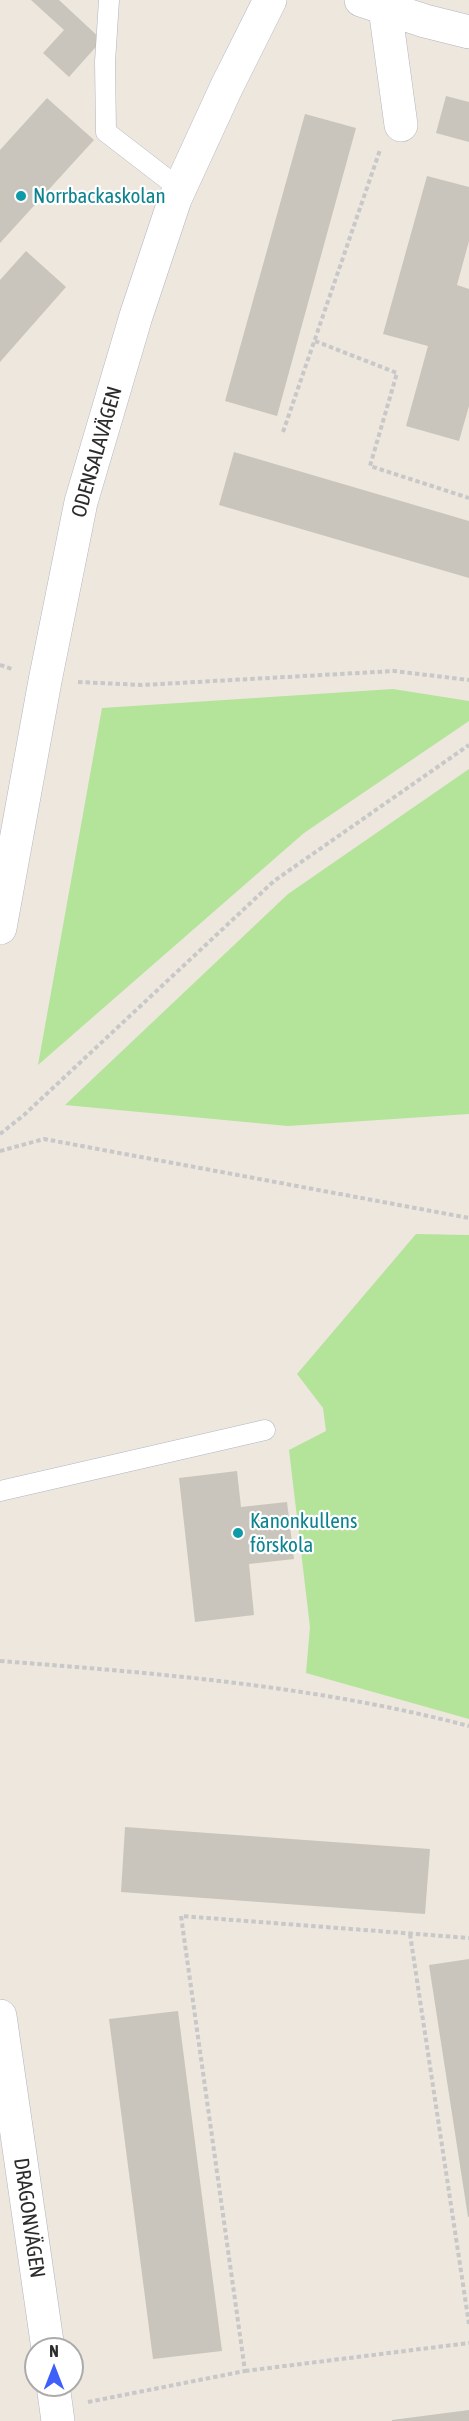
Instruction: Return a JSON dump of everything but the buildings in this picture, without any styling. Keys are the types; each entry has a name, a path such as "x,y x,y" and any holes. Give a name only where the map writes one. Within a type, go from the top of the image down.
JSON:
{"street":[{"name":"ODENSALAVÄGEN","path":"0,928 8,840 45,681 81,502 136,316 180,189 227,86 270,0"},
{"path":"373,4 469,32"},
{"path":"373,4 400,112"},
{"name":"DRAGONVÄGEN","path":"0,2016 46,2337"}],"lane":[{"path":"109,0 105,62 106,132 180,189"},
{"path":"0,1491 264,1430"}],"path":[{"path":"283,432 400,112"},
{"path":"315,341 397,373 370,466 469,498"},
{"path":"0,665 45,681 142,685 394,671 469,680"},
{"path":"0,1134 24,1115 274,881 469,745"},
{"path":"0,1151 44,1138 469,1218"},
{"path":"0,1661 166,1674 334,1697 424,1714 469,1726"},
{"path":"245,2371 181,1916 469,1938"},
{"path":"410,1934 469,2324"},
{"path":"56,2405 245,2371 469,2343"}],"green space":[{"path":"393,689 469,701 469,721 304,833 38,1065 102,708"},
{"path":"469,769 469,1114 288,1126 65,1105 288,894"},
{"path":"416,1234 469,1235 469,1719 306,1673 310,1627 289,1450 326,1431 323,1408 297,1374"}],"place":[{"name":"Norrbackaskolan","path":"21,196"},
{"name":"Kanonkullens förskola","path":"238,1533"}]}
